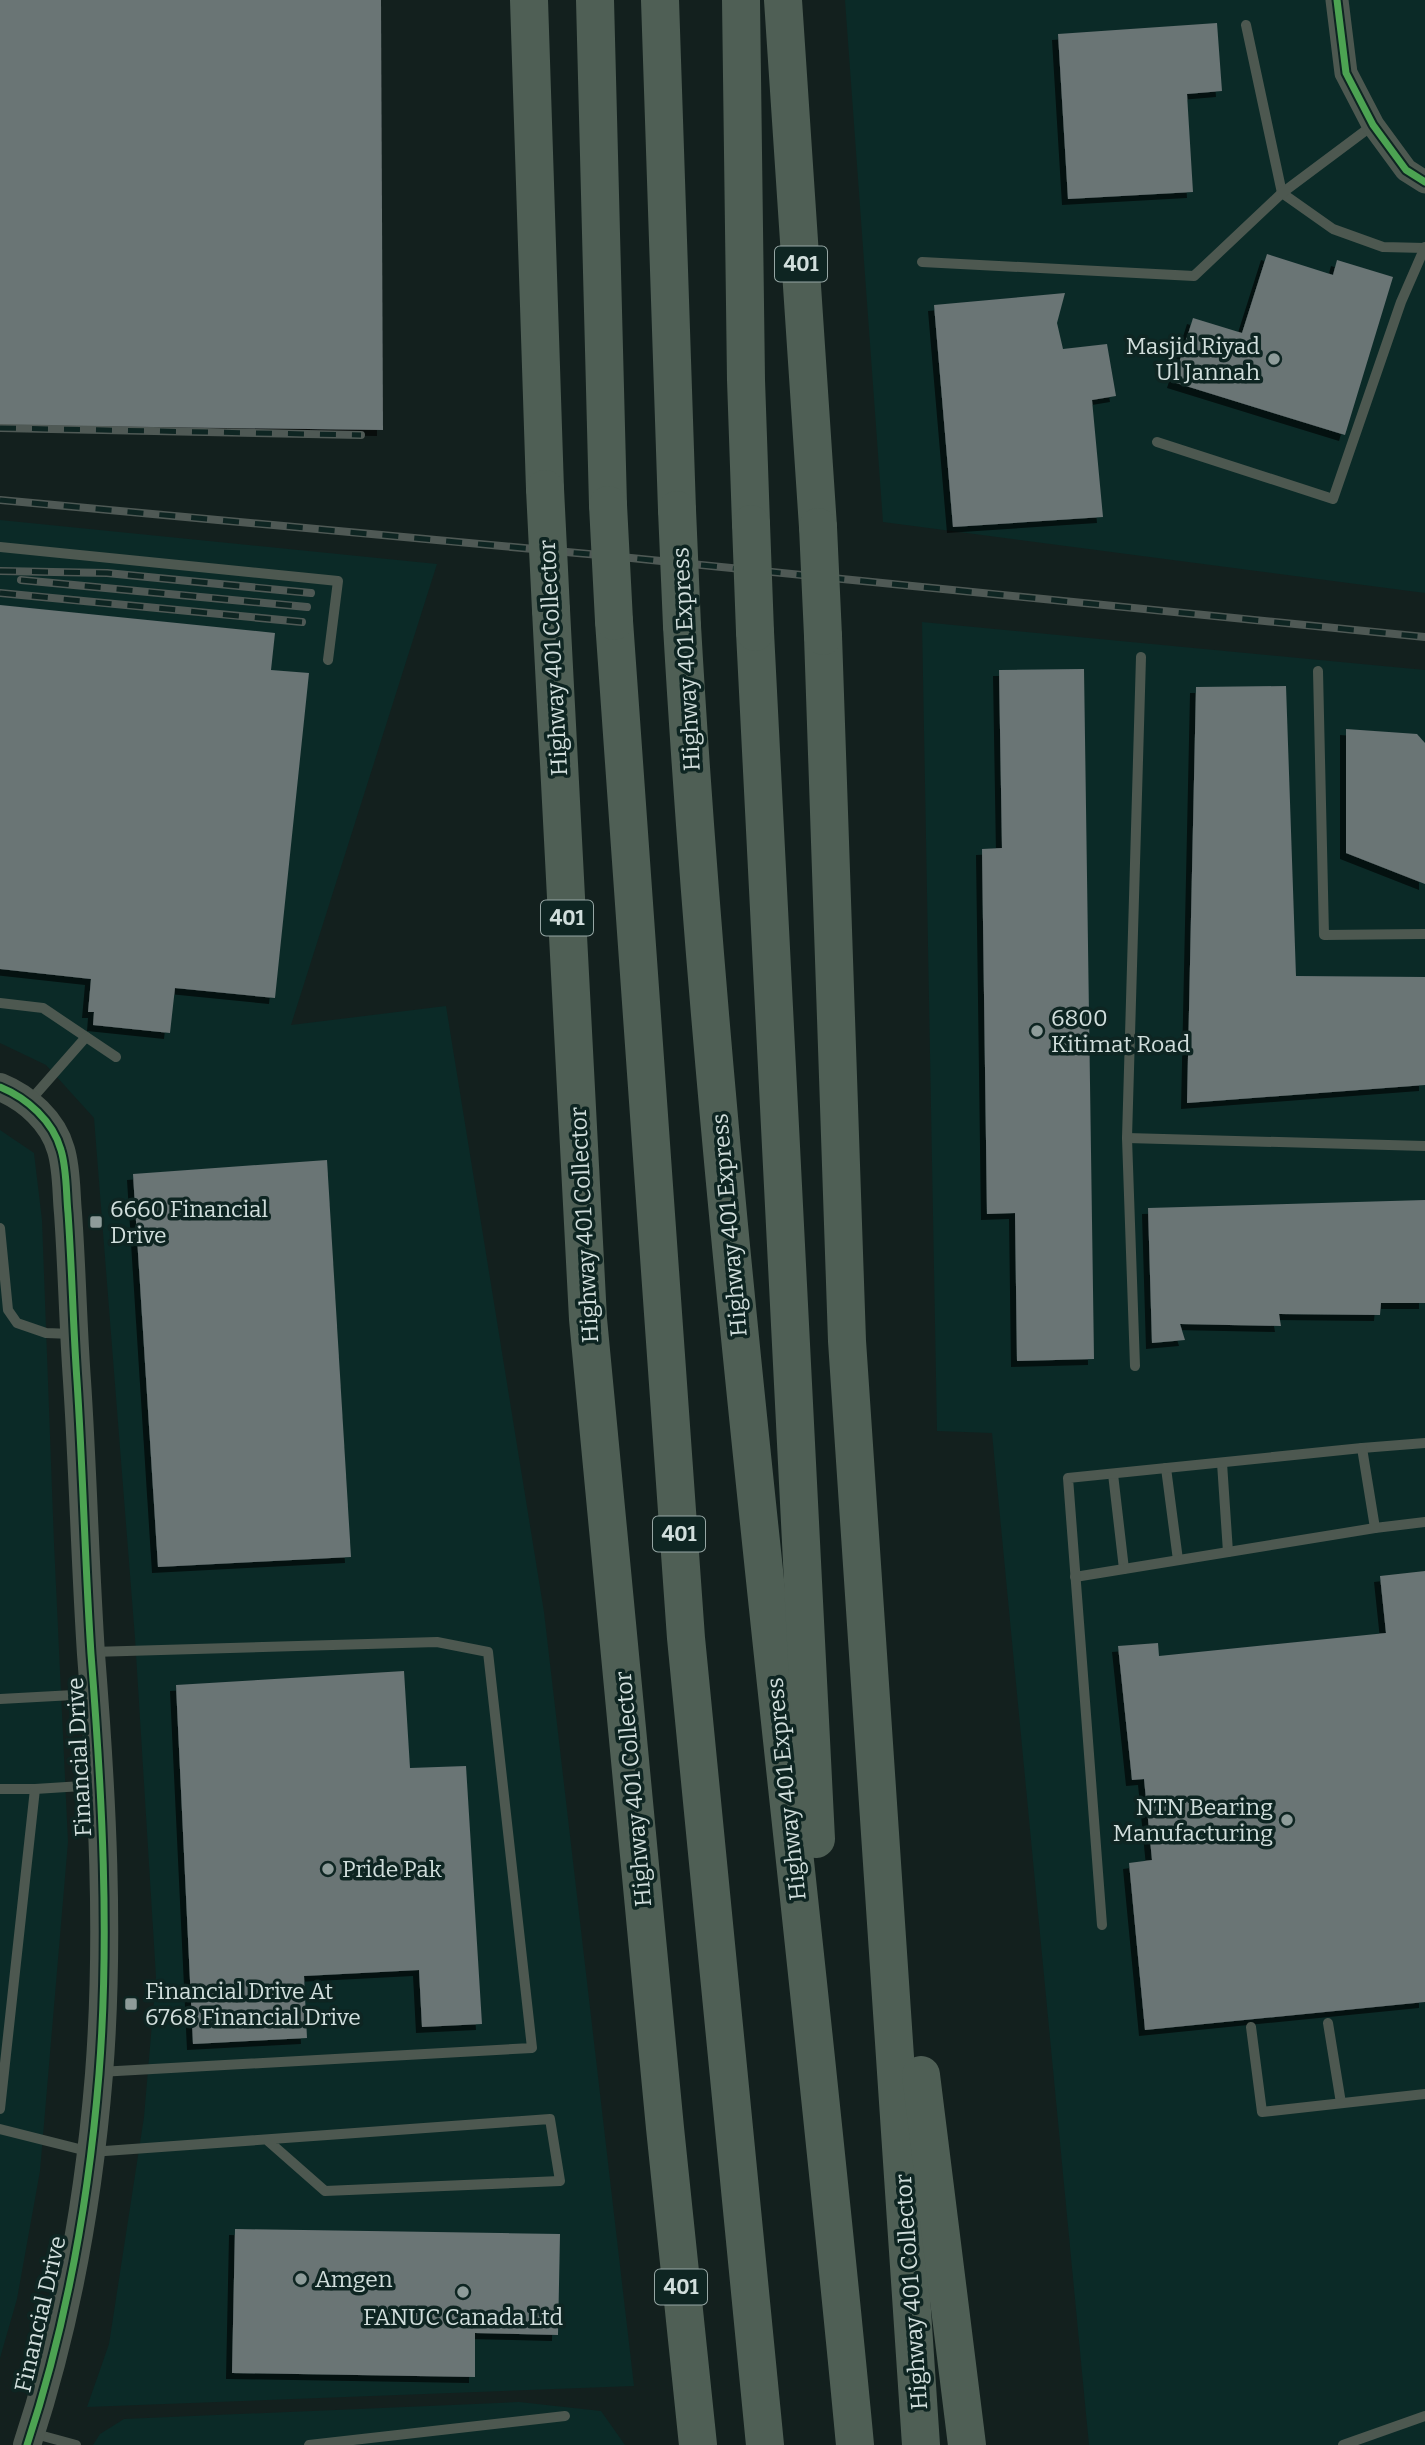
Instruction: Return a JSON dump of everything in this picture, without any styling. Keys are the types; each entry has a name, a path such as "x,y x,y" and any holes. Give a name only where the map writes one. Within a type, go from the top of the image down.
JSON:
{"highway":[{"name":"Highway 401 Collector","path":"529,0 545,489 588,1319 698,2445"},
{"name":"401","path":"595,0 608,505 614,621 686,1638 765,2445"},
{"name":"Highway 401 Express","path":"660,0 682,626 730,1251 855,2445"},
{"path":"741,0 746,380 755,632 836,2247"},
{"name":"Highway 401 Collector","path":"783,0 818,527 847,1341 921,2445"},
{"path":"847,1341 925,2112 967,2445"},
{"path":"665,2128 680,2445"}],"street":[{"path":"1337,0 1346,73 1373,125 1406,170 1425,182"},
{"name":"Financial Drive","path":"0,1087 28,1104 50,1127 62,1155 71,1256 106,1917 99,2072 91,2152 67,2291 29,2439"}],"lane":[{"path":"1157,442 1333,499 1401,302 1425,248 1382,247 1333,229 1282,193 1246,25"},
{"path":"922,262 1194,276 1282,193 1373,125"},
{"path":"0,547 338,581 328,660"},
{"path":"1135,1366 1127,1138 1141,657"},
{"path":"1318,671 1324,935 1425,934"},
{"path":"0,1003 43,1008 116,1057"},
{"path":"28,1104 86,1037"},
{"path":"1127,1138 1425,1146"},
{"path":"0,1228 8,1310 17,1323 46,1333 74,1334"},
{"path":"1102,1925 1068,1478 1425,1443"},
{"path":"1362,1448 1375,1528"},
{"path":"1222,1463 1228,1552"},
{"path":"1166,1468 1178,1560"},
{"path":"1113,1474 1124,1569"},
{"path":"1075,1577 1425,1522"},
{"path":"91,1652 437,1642 488,1652 532,2048 99,2072"},
{"path":"0,1699 95,1694"},
{"path":"0,1789 101,1785"},
{"path":"0,2109 35,1789"},
{"path":"1328,2023 1341,2103"},
{"path":"1251,2027 1262,2112 1425,2095"},
{"path":"0,2129 91,2152 551,2119 559,2182 325,2191 267,2140"},
{"path":"309,2445 565,2416"},
{"path":"1343,2445 1425,2416"},
{"path":"29,2439 76,2445"}],"shaded area":[{"path":"845,0 1425,0 1425,593 883,522"},
{"path":"0,520 437,564 291,1025 446,1006 544,1612 634,2386 87,2407 109,2344 144,2117 156,1977 135,1638 94,1118 46,1065 0,1043"},
{"path":"922,622 1425,670 1425,2445 1089,2445 992,1433 937,1431"},
{"path":"0,1130 34,1153 42,1220 68,1842 40,2171 17,2299 0,2358"},
{"path":"519,2402 601,2411 625,2445 93,2445 100,2434 124,2419"}],"building":[{"path":"0,0 381,0 383,430 0,425"},
{"path":"1217,23 1222,91 1187,94 1193,192 1068,199 1058,34"},
{"name":"Masjid Riyad Ul Jannah","path":"1267,254 1333,275 1337,260 1393,277 1345,435 1173,382 1193,318 1242,333"},
{"path":"1065,293 1057,323 1063,349 1107,344 1116,396 1092,400 1103,517 953,527 934,305"},
{"path":"0,605 275,633 271,670 309,673 275,998 175,988 170,1033 93,1025 94,1012 88,1012 91,979 0,969"},
{"name":"6800 Kitimat Road","path":"1084,669 1094,1359 1017,1361 1015,1213 987,1214 982,849 1002,848 999,670"},
{"path":"1286,686 1296,976 1425,977 1425,1085 1187,1103 1196,687"},
{"path":"1346,729 1417,734 1425,743 1425,884 1346,853"},
{"path":"327,1160 351,1557 158,1567 133,1174"},
{"path":"1425,1200 1425,1303 1381,1303 1380,1315 1279,1314 1281,1326 1180,1324 1185,1340 1152,1343 1148,1208"},
{"name":"NTN Bearing Manufacturing","path":"1425,1571 1425,2002 1145,2030 1129,1863 1152,1860 1144,1779 1132,1780 1118,1646 1158,1643 1159,1656 1386,1633 1380,1576"},
{"name":"Pride Pak","path":"404,1671 410,1768 466,1766 482,2024 422,2027 419,1970 304,1976 307,2038 193,2044 176,1685"},
{"path":"235,2229 560,2234 558,2335 475,2333 475,2377 232,2373"}],"railway":[{"path":"0,428 361,435"},
{"path":"0,500 621,557 1425,637"},
{"path":"0,571 107,573 311,593"},
{"path":"21,580 307,607"},
{"path":"0,593 302,622"}],"cycle path":[{"path":"1337,0 1346,73 1373,125 1406,170 1425,182"},
{"path":"0,1087 20,1097 45,1120 57,1139 64,1165 103,1864 102,2022 89,2167 64,2308 27,2445"}],"place":[{"name":"Masjid Riyad Ul Jannah","path":"1274,359"},
{"name":"6800 Kitimat Road","path":"1037,1031"},
{"name":"6660 Financial Drive","path":"96,1222"},
{"name":"NTN Bearing Manufacturing","path":"1287,1820"},
{"name":"Pride Pak","path":"328,1869"},
{"name":"Financial Drive At 6768 Financial Drive","path":"131,2004"},
{"name":"Amgen","path":"301,2279"},
{"name":"FANUC Canada Ltd","path":"463,2292"}]}
